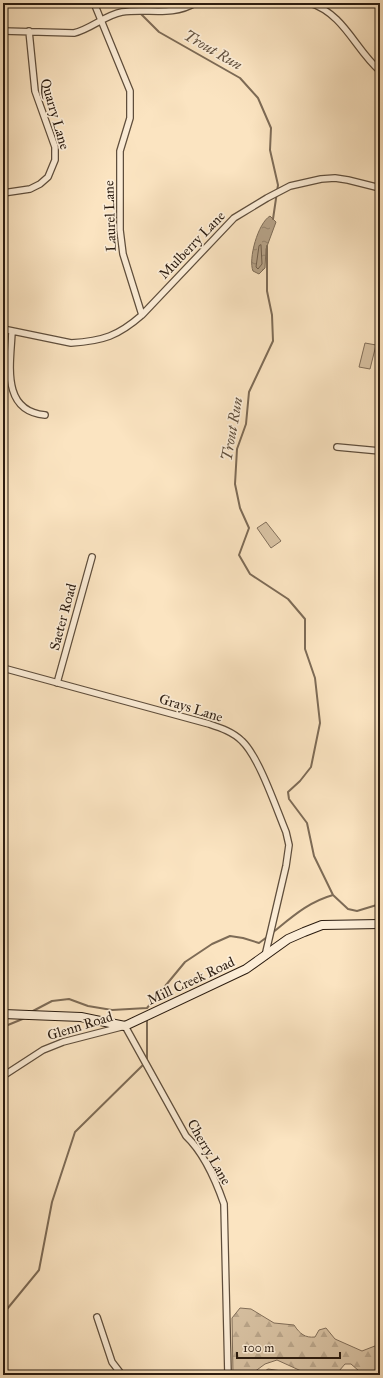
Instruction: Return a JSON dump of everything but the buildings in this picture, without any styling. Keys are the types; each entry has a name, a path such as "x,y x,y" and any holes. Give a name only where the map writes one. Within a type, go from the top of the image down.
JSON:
{"street":[{"name":"Laurel Lane","path":"94,3 103,20 130,91 130,118 120,151 120,230 123,254 142,315"},
{"path":"3,31 74,33 116,13 136,11 176,11 195,3"},
{"path":"310,3 332,14 342,23 380,71"},
{"name":"Quarry Lane","path":"3,193 30,189 40,184 48,177 55,160 55,147 35,91 29,31"},
{"name":"Mulberry Lane","path":"142,315 234,218 273,195 308,182 335,178 380,188"},
{"path":"3,329 71,343 88,342 126,330 142,315"},
{"path":"12,331 11,389 17,401 23,407 45,415"},
{"path":"338,448 380,451"},
{"name":"Saeter Road","path":"57,683 92,557"},
{"name":"Grays Lane","path":"3,668 209,724 228,731 242,741 252,754 286,832 289,845 286,866 265,956"},
{"name":"Mill Creek Road","path":"125,1026 246,969 288,939 322,926 380,924"},
{"path":"3,1014 81,1017 125,1026"},
{"name":"Cherry Lane","path":"125,1026 186,1136 195,1145 219,1190 224,1204 228,1375"},
{"name":"Glenn Road","path":"3,1076 43,1050 63,1042 125,1026"},
{"path":"97,1317 112,1362 122,1375"}],"green space":[{"path":"365,343 376,345 370,369 359,367"},
{"path":"266,522 281,541 271,548 257,528"},
{"path":"240,1308 251,1309 274,1323 294,1325 298,1331 308,1337 315,1337 319,1330 326,1328 335,1339 362,1351 380,1344 380,1375 359,1371 351,1364 345,1364 339,1371 344,1375 310,1375 277,1360 265,1364 250,1375 233,1375 232,1318"},
{"path":"268,1369 282,1371 291,1375 259,1375"}],"water":[{"path":"270,216 276,222 266,249 265,268 259,274 253,271 253,250 258,233"}],"waterway":[{"name":"Trout Run","path":"132,3 137,10"},
{"name":"Trout Run","path":"140,13 159,32 240,78 258,98 271,128 270,150 278,185 273,219"},
{"name":"Trout Run","path":"267,246 267,291 272,315 273,341 249,392 246,424 237,449 235,484 240,508 249,528 239,555 250,574 288,599 305,619 305,649 315,678 320,723 311,767 300,781 288,792 289,799 307,823 314,856 333,895 348,909 357,911 380,904"},
{"path":"272,933 308,906 333,895"},
{"path":"31,1012 52,1001 69,999 88,1006 112,1010 147,1008 185,962 212,944 230,936 259,943 267,937"},
{"path":"3,1314 39,1270 52,1202 75,1132 147,1061 147,1017"},
{"path":"3,1027 25,1018"}]}
